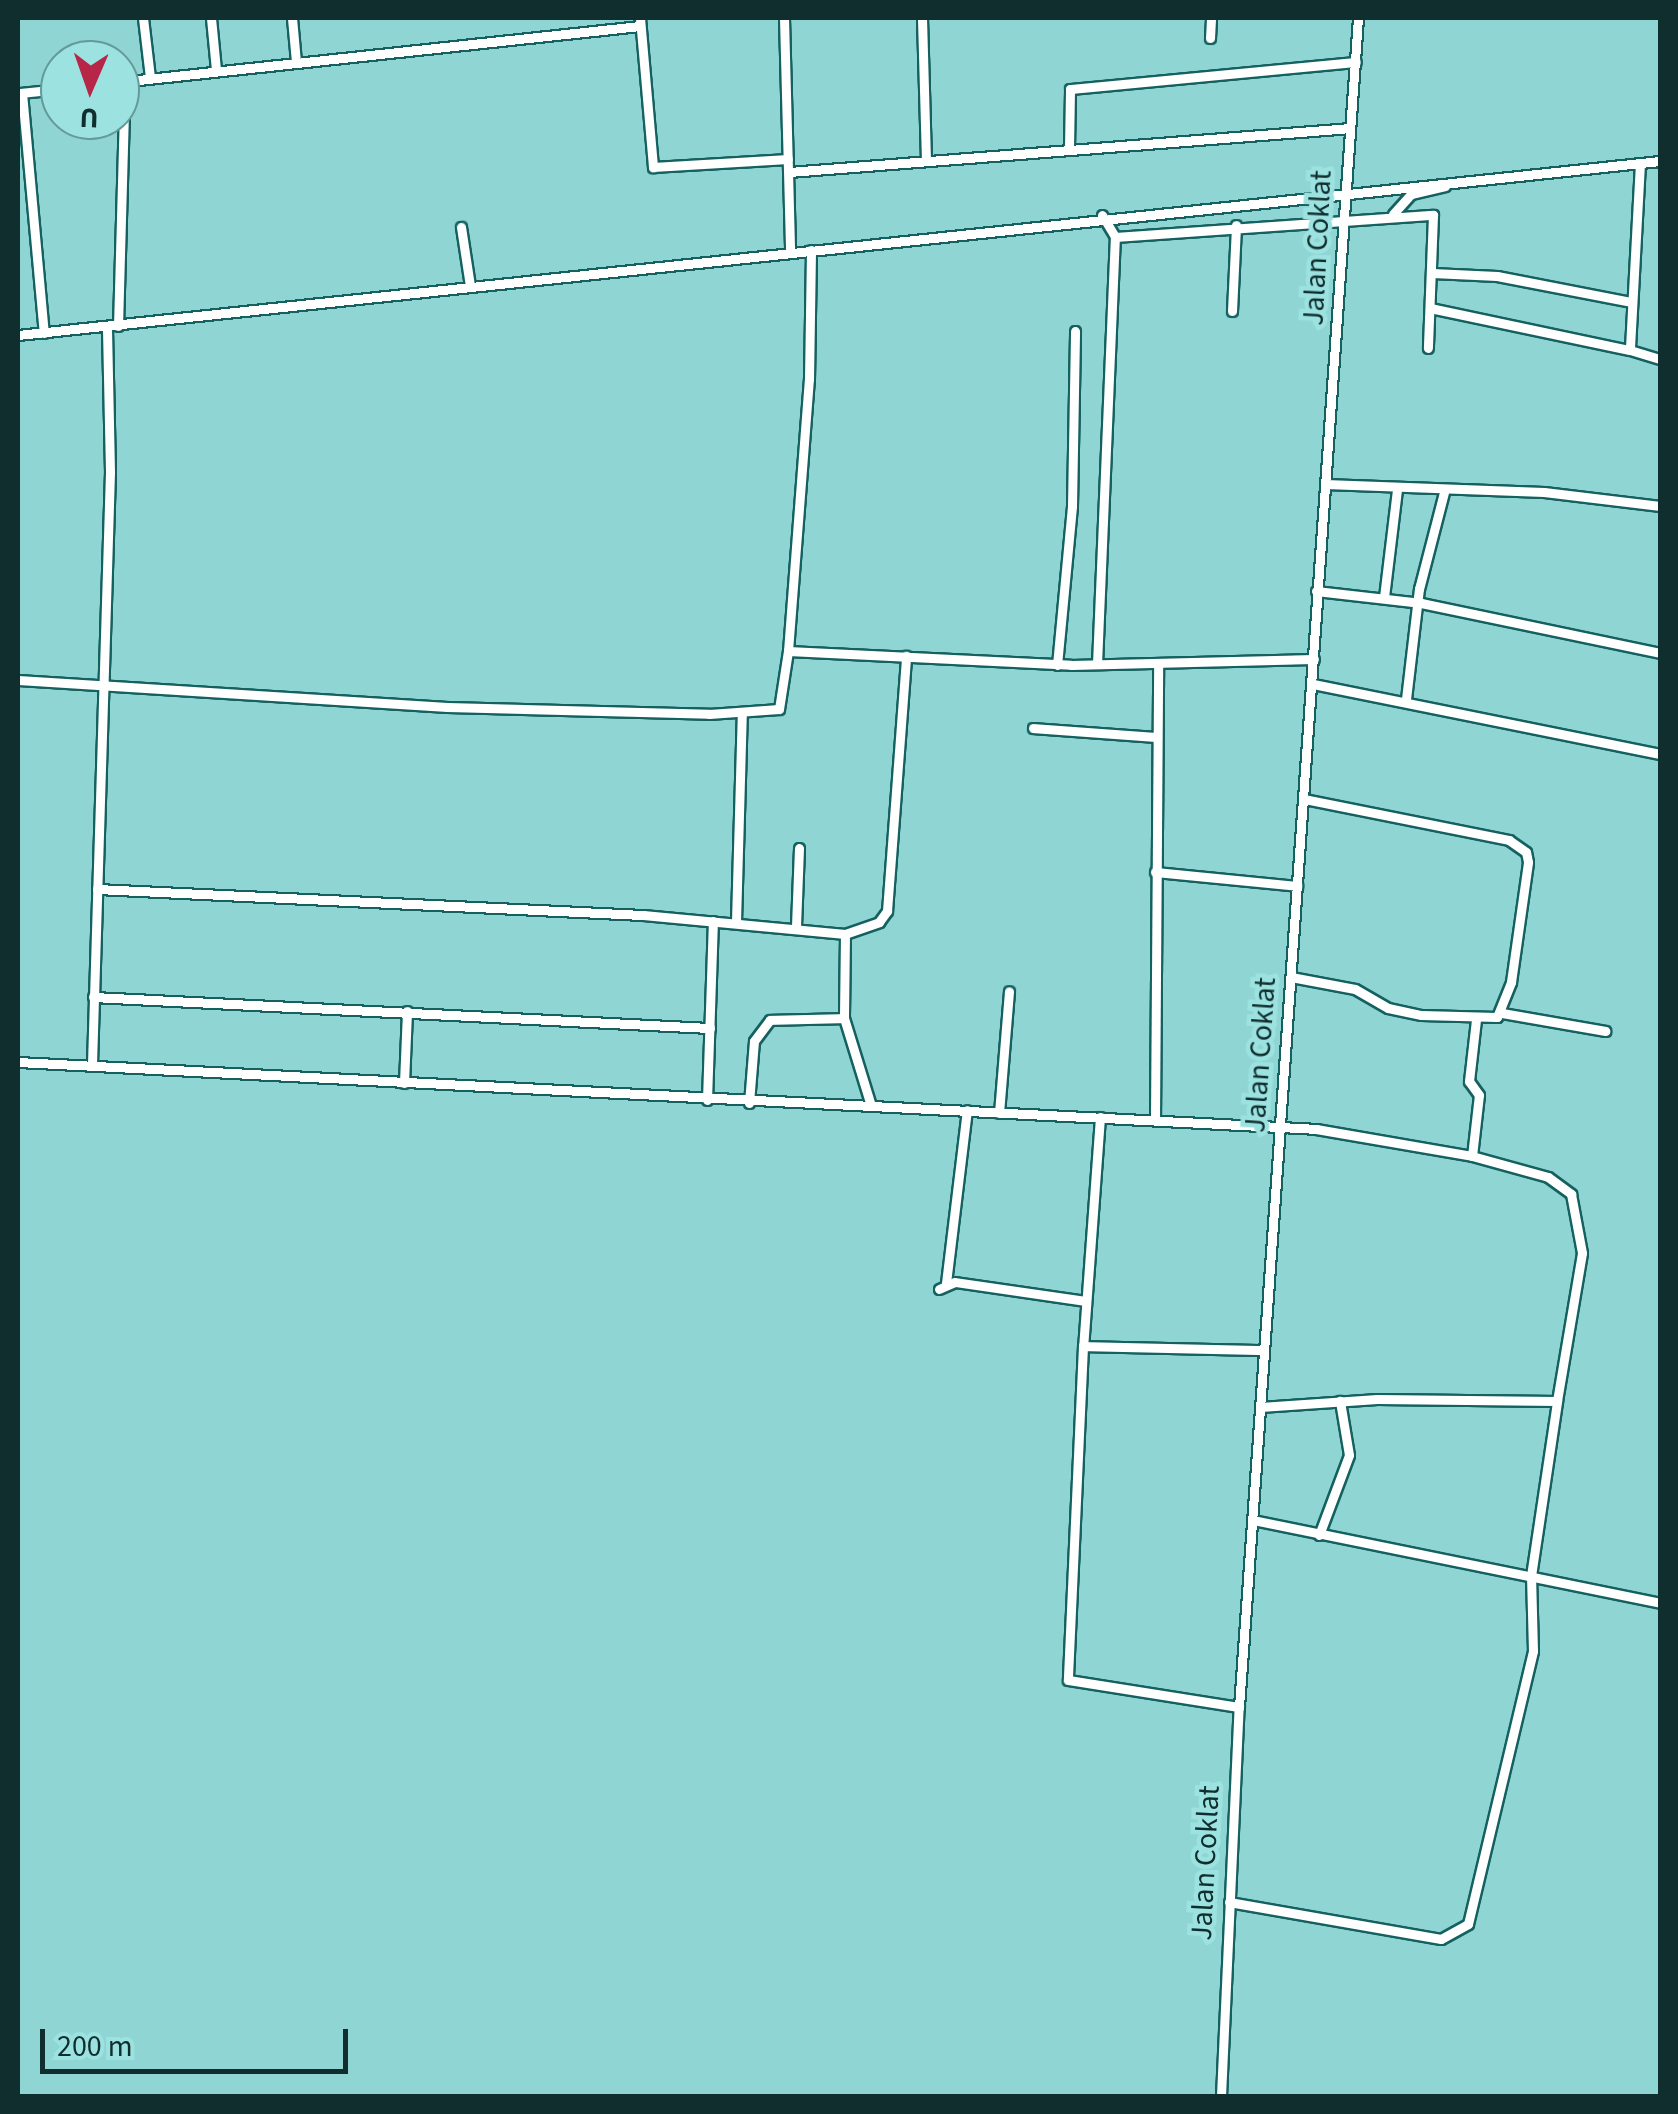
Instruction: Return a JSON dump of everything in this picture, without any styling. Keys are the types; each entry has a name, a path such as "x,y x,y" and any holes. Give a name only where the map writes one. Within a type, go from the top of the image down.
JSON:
{"street":[{"path":"143,18 150,78"},
{"path":"211,18 216,70"},
{"path":"292,18 296,62"},
{"path":"586,18 587,31"},
{"path":"784,18 790,252"},
{"path":"922,18 926,159"},
{"path":"1210,38 1211,18"},
{"name":"Jalan Coklat","path":"1220,2096 1239,1706 1290,977 1308,800 1316,591 1358,18"},
{"path":"140,79 640,22 653,167 788,159"},
{"path":"1069,148 1070,89 1356,62"},
{"path":"20,93 44,333"},
{"path":"789,172 1350,128"},
{"path":"92,1064 120,140"},
{"path":"18,336 1102,215 1660,161"},
{"path":"1630,350 1640,163"},
{"path":"1392,214 1420,190 1520,173"},
{"path":"1115,237 1392,214 1433,215 1428,348"},
{"path":"1098,664 1115,237 1102,215"},
{"path":"1232,311 1236,225"},
{"path":"462,227 470,286"},
{"path":"18,680 447,708 742,712 780,709 809,379 811,250"},
{"path":"1432,274 1497,276 1632,302"},
{"path":"1430,308 1660,359"},
{"path":"1057,664 1072,506 1076,332"},
{"path":"1324,484 1444,492 1544,492 1660,506"},
{"path":"1384,597 1398,488"},
{"path":"1407,694 1444,492"},
{"path":"1316,591 1421,603 1660,654"},
{"path":"788,652 1057,664 1314,660"},
{"path":"97,889 736,922 845,934 879,922 888,911 906,656"},
{"path":"1155,1120 1158,664"},
{"path":"1313,684 1407,694 1660,754"},
{"path":"736,922 742,712"},
{"path":"1033,728 1155,737"},
{"path":"1308,800 1445,825 1523,848 1525,883 1502,1013"},
{"path":"796,926 799,848"},
{"path":"1155,872 1297,886"},
{"path":"707,1100 713,921"},
{"path":"845,934 844,1018 872,1106"},
{"path":"1290,977 1355,989 1396,1010 1476,1020 1502,1013 1605,1031"},
{"path":"998,1113 1008,991"},
{"path":"93,998 710,1028"},
{"path":"404,1083 407,1011"},
{"path":"750,1103 754,1040 770,1020 844,1018"},
{"path":"1472,1156 1479,1095 1469,1081 1476,1020"},
{"path":"18,1062 750,1103 1336,1130 1472,1156 1548,1177 1571,1194 1582,1253 1531,1576 1533,1650 1468,1924 1441,1939 1229,1902"},
{"path":"967,1110 943,1286 1085,1301"},
{"path":"1100,1117 1085,1301 1068,1680 1239,1706"},
{"path":"1083,1346 1264,1350"},
{"path":"1260,1406 1340,1401 1557,1401"},
{"path":"1319,1535 1349,1456 1340,1401"},
{"path":"1253,1520 1660,1603"}]}
